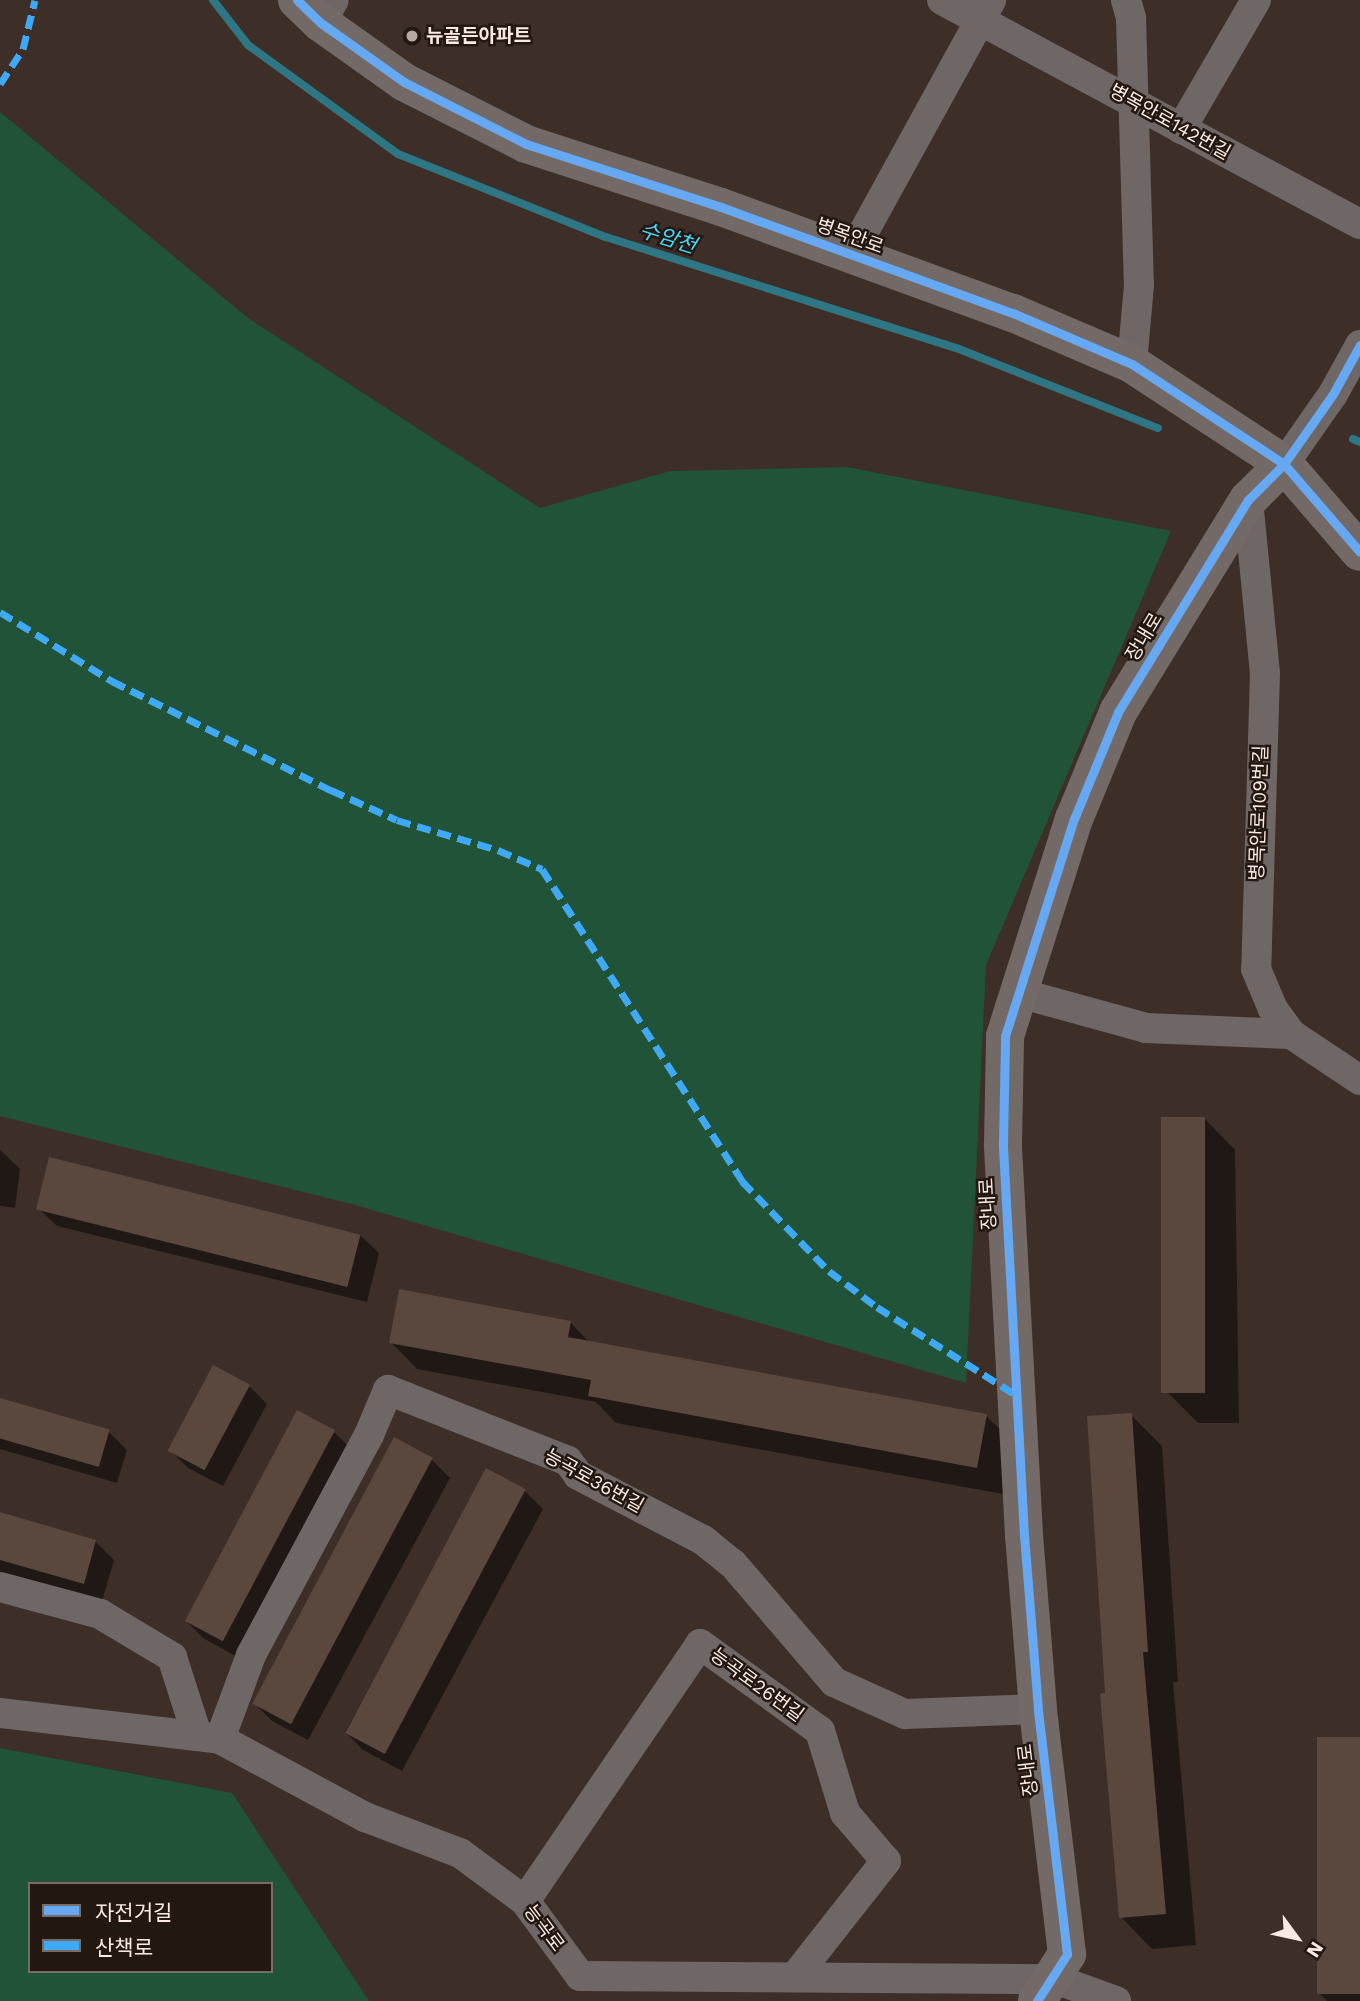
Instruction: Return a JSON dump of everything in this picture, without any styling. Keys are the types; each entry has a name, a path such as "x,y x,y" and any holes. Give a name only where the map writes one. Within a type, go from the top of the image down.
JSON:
{"street":[{"name":"병목안로142번길","path":"942,0 986,10 1181,129 1360,224"},
{"path":"1126,0 1135,101 1139,285 1132,364"},
{"path":"1181,129 1256,0"},
{"name":"병목안로","path":"317,8 404,82 526,144 1013,313 1132,364 1284,464 1360,552"},
{"path":"850,255 986,10"},
{"path":"1284,464 1347,397 1360,345"},
{"name":"장내로","path":"1046,1990 1067,1954 1038,1709 1003,1144 1005,1036 1074,819 1118,712 1248,500 1284,464"},
{"name":"병목안로109번길","path":"1248,500 1265,673 1256,969 1273,1009 1291,1034 1360,1080"},
{"path":"1018,993 1146,1028 1291,1034"},
{"name":"능곡로36번길","path":"209,1737 369,1435 388,1390 568,1461 578,1475 703,1539 733,1564 834,1682 905,1714 1038,1709"},
{"path":"0,1587 100,1614 172,1657 209,1737"},
{"name":"능곡로26번길","path":"525,1901 700,1644 820,1731 845,1813 886,1861 797,1974"},
{"path":"820,1731 834,1682"},
{"name":"능곡로","path":"0,1713 209,1737 365,1817 460,1853 525,1901 587,1989 797,1974 1046,1990 1116,2001"}],"green space":[{"path":"0,112 248,318 540,508 670,471 847,467 1171,531 986,965 966,1383 355,1205 0,1116"},
{"path":"0,1748 232,1793 369,2001 0,2001"}],"building":[{"path":"1161,1117 1205,1117 1205,1393 1161,1393"},
{"path":"49,1157 360,1235 347,1287 36,1209"},
{"path":"399,1289 571,1321 568,1337 987,1414 977,1468 588,1396 591,1380 389,1343"},
{"path":"213,1365 250,1385 205,1470 167,1451"},
{"path":"0,1398 110,1429 99,1467 0,1439"},
{"path":"297,1410 335,1430 223,1641 185,1621"},
{"path":"1132,1413 1148,1652 1143,1652 1166,1914 1119,1918 1100,1694 1105,1693 1087,1416"},
{"path":"394,1437 433,1458 291,1724 252,1704"},
{"path":"486,1468 526,1489 385,1754 345,1733"},
{"path":"0,1512 96,1540 84,1584 0,1560"},
{"path":"1317,1737 1360,1737 1360,1994 1317,1994"}],"waterway":[{"name":"수암천","path":"213,0 248,45 398,154 606,237 959,349 1158,428"},
{"name":"수암천","path":"1353,439 1360,442"}],"marked path":[{"path":"0,84 23,49 35,0"},
{"path":"0,612 112,681 331,790 397,820 498,850 542,869 742,1181 829,1271 877,1307 1016,1395"}],"cycle path":[{"path":"297,0 321,23 404,82 526,144 721,207 1013,313 1132,364 1284,464 1360,552"},
{"path":"1037,2001 1067,1954 1038,1709 1024,1535 1003,1144 1005,1036 1074,819 1118,712 1248,500 1284,464 1333,394 1360,345"}],"place":[{"name":"뉴골든아파트","path":"412,36"}]}
